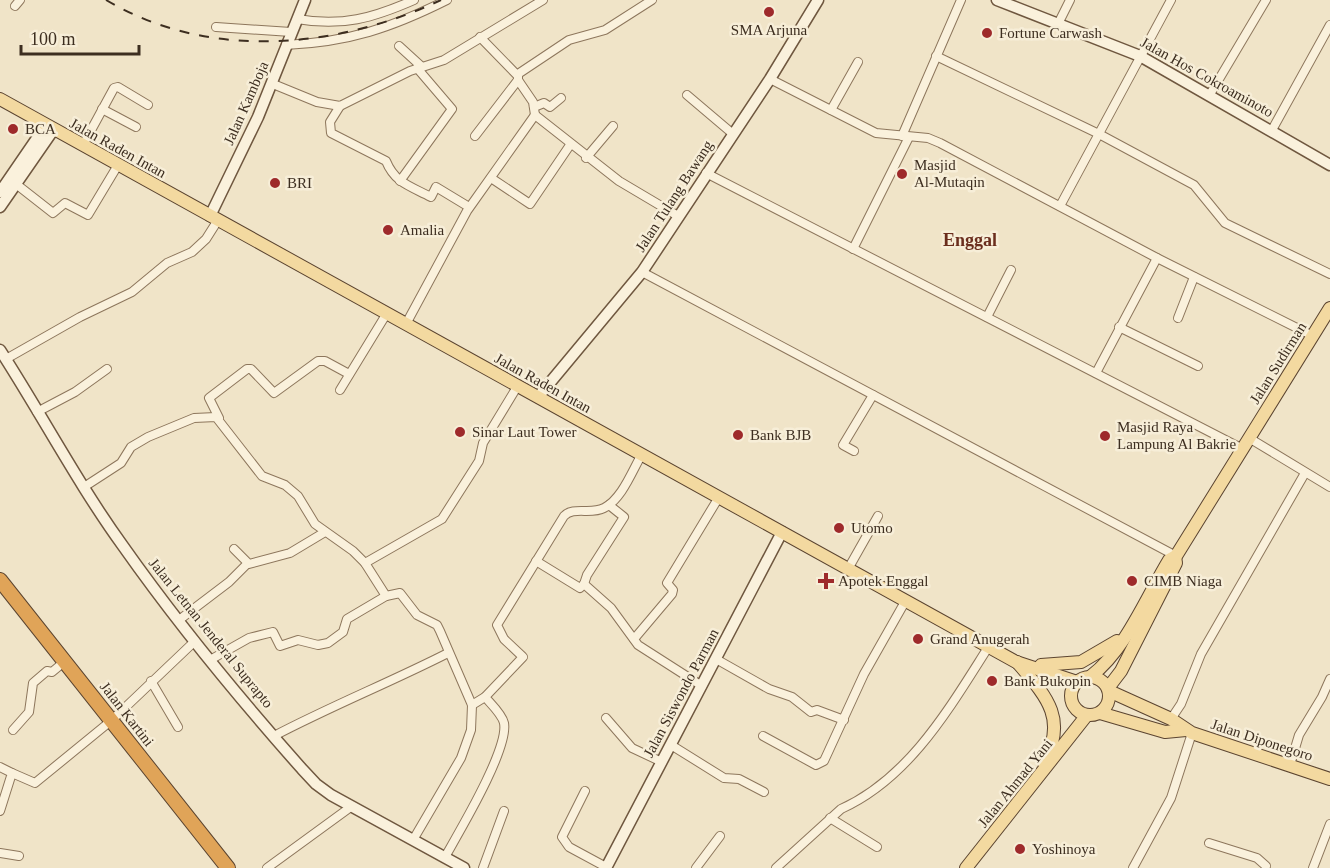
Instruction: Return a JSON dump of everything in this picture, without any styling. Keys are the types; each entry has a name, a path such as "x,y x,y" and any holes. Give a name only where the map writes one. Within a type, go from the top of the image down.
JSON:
{"highway":[{"name":"Jalan Kartini","path":"0,580 228,868"}],"main road":[{"name":"Jalan Raden Intan","path":"0,99 989,646 1021,663 1077,682"},
{"name":"Jalan Sudirman","path":"1091,676 1105,665 1125,636 1168,560 1176,556 1330,308"},
{"name":"Jalan Sudirman","path":"1109,690 1176,563 1176,556"},
{"path":"1021,663 1057,666 1081,662 1125,636"},
{"path":"1021,663 1045,695 1055,719 1054,737 1048,755 1033,783"},
{"path":"1091,676 1098,678 1109,690 1106,707 1100,713 1087,716 1076,710 1071,699 1077,682 1091,676"},
{"name":"Jalan Diponegoro","path":"1109,690 1171,718 1189,732"},
{"name":"Jalan Diponegoro","path":"1100,713 1165,732 1189,732 1330,779"},
{"name":"Jalan Ahmad Yani","path":"966,868 1087,716"}],"street":[{"name":"Jalan Kamboja","path":"214,218 273,84 305,0"},
{"path":"297,20 324,24 350,22 414,0"},
{"path":"286,45 356,37 400,23 447,0"},
{"path":"273,84 317,102 340,105 420,68 444,60 543,0"},
{"path":"475,136 517,78 569,40 605,30 652,0"},
{"name":"Jalan Tulang Bawang","path":"538,397 642,272 770,79 819,0"},
{"path":"853,249 905,137 936,56 962,0"},
{"name":"Jalan Hos Cokroaminoto","path":"997,0 1140,56 1329,163"},
{"path":"1058,24 1070,0"},
{"path":"1060,206 1171,0"},
{"path":"1209,96 1266,0"},
{"path":"1272,130 1330,25"},
{"path":"216,27 291,32"},
{"path":"480,37 517,78 535,111 570,145 619,182 678,216"},
{"path":"399,46 420,68 452,110 435,129 400,181"},
{"path":"936,56 1099,134 1194,185 1225,223 1330,274"},
{"path":"831,110 858,62"},
{"path":"770,79 876,133 940,143 1157,258 1313,336"},
{"path":"83,145 114,88 118,87 148,105"},
{"path":"687,94 733,134"},
{"path":"406,324 470,207 535,111 544,103 550,106 561,98"},
{"path":"340,105 330,122 330,131 386,160 392,175 400,181 431,197 436,187 470,207"},
{"path":"102,109 136,127"},
{"path":"586,158 613,126"},
{"path":"0,207 50,127"},
{"path":"0,192 50,127"},
{"path":"490,178 530,204 570,145"},
{"path":"16,184 53,213 65,202 88,215 118,165"},
{"path":"706,173 1096,373 1246,443 1330,487"},
{"path":"3,355 132,292 167,263 192,252 206,239 214,218"},
{"path":"1096,373 1157,258"},
{"path":"987,317 1011,270"},
{"path":"642,272 1176,556"},
{"path":"1178,318 1194,277"},
{"path":"340,390 387,313"},
{"path":"1119,327 1198,366"},
{"name":"Jalan Letnan Jenderal Suprapto","path":"3,355 123,546 210,660 316,784 464,868"},
{"path":"350,374 325,361 318,361 274,393 251,369 247,369 209,398 219,418 262,476 290,489 301,499 312,520 365,563 386,596"},
{"path":"37,411 75,392 107,369"},
{"path":"365,563 442,519 479,461 483,443 517,387"},
{"path":"854,451 843,445 873,395"},
{"path":"84,487 121,463 131,447 148,437 194,418 208,415 219,418"},
{"path":"472,705 485,697 523,657 504,639 497,625 567,513 596,511 609,505 618,495 642,454"},
{"path":"1171,718 1180,704 1201,654 1305,473"},
{"path":"634,639 672,594 673,590 667,583 719,497"},
{"path":"536,561 579,588 584,584 587,575 624,517 609,505"},
{"path":"849,569 878,516"},
{"path":"179,620 222,588 247,564 290,553 325,532"},
{"name":"Jalan Siswondo Parman","path":"606,867 782,532"},
{"path":"234,549 247,564"},
{"path":"584,584 611,608 638,645 702,686"},
{"path":"210,660 249,638 270,632 273,632 280,646 298,640 318,645 328,644 343,632 347,619 386,596 400,593 417,615 436,625 472,705 471,730 461,758 412,840"},
{"path":"763,736 816,765 820,764 844,720 864,674 906,600"},
{"path":"0,767 35,783 112,720 195,641"},
{"path":"776,868 841,809 865,798 883,783 932,734 989,646"},
{"path":"274,736 317,714 392,682 448,653"},
{"path":"716,658 769,689 792,697 811,712 817,710 844,720"},
{"path":"13,730 29,712 33,683 47,671 52,672 64,662"},
{"path":"1290,765 1299,735 1330,679"},
{"path":"152,681 178,727"},
{"path":"445,857 481,789 504,732 503,719 485,697"},
{"path":"606,718 632,748 662,762"},
{"path":"1133,868 1171,798 1189,732"},
{"path":"671,745 724,778 739,779 764,792"},
{"path":"0,811 12,773"},
{"path":"585,791 562,837 569,847 606,867"},
{"path":"267,868 352,806"},
{"path":"483,868 504,811"},
{"path":"830,818 877,847"},
{"path":"1313,868 1330,824"},
{"path":"696,868 720,836"},
{"path":"1209,843 1257,858 1267,867"},
{"path":"0,854 19,856"}],"railway":[{"path":"106,0 146,20 187,33 230,40 273,41 316,38 359,29 401,17 441,0"}],"place":[{"name":"SMA Arjuna","path":"769,12"},
{"name":"Fortune Carwash","path":"987,33"},
{"name":"BCA","path":"13,129"},
{"name":"Masjid Al-Mutaqin","path":"902,174"},
{"name":"BRI","path":"275,183"},
{"name":"Amalia","path":"388,230"},
{"name":"Sinar Laut Tower","path":"460,432"},
{"name":"Bank BJB","path":"738,435"},
{"name":"Masjid Raya Lampung Al Bakrie","path":"1105,436"},
{"name":"Utomo","path":"839,528"},
{"name":"Apotek Enggal","path":"826,581"},
{"name":"CIMB Niaga","path":"1132,581"},
{"name":"Grand Anugerah","path":"918,639"},
{"name":"Bank Bukopin","path":"992,681"},
{"name":"Yoshinoya","path":"1020,849"}],"district":[{"name":"Enggal","path":"970,240"}]}
